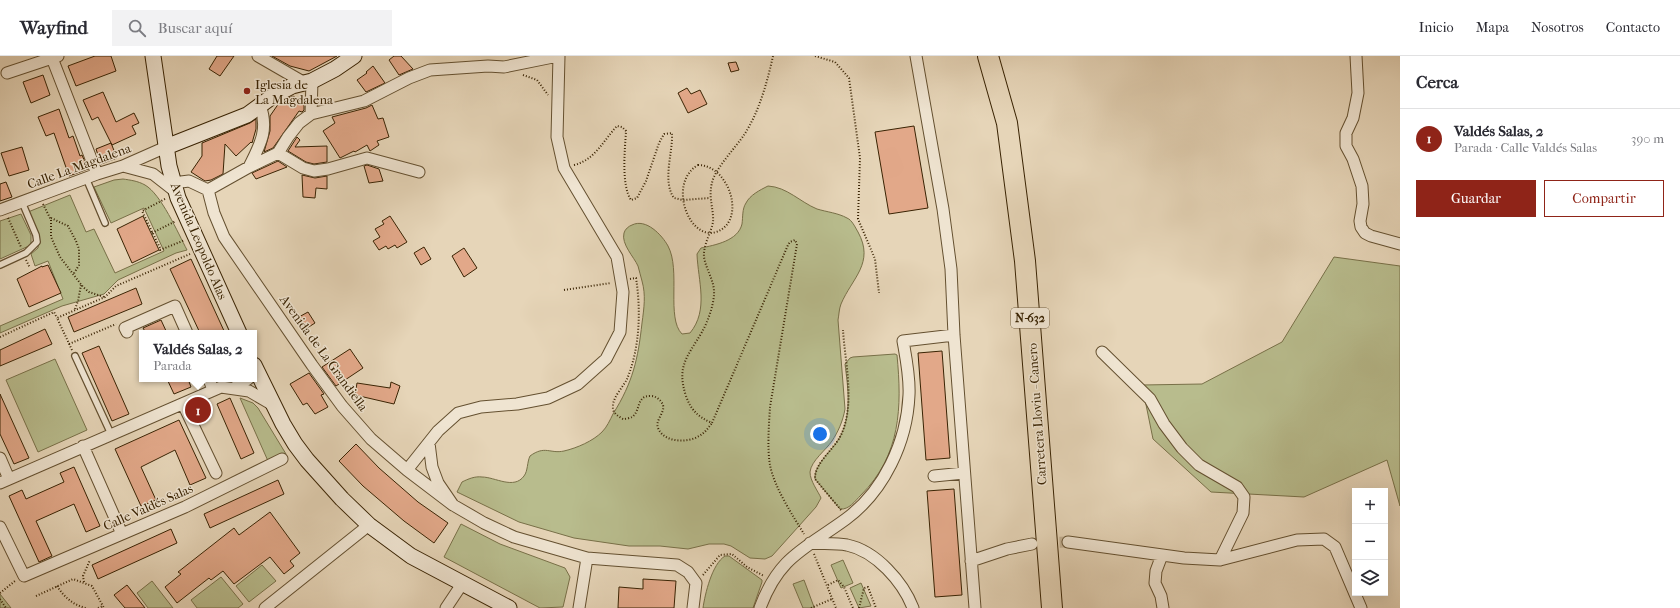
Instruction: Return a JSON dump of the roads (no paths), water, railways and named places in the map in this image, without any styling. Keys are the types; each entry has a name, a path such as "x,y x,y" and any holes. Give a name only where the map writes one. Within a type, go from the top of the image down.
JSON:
{"highway":[{"name":"Carretera Lloviu - Canero","path":"988,56 1007,123 1025,261 1051,608"}],"main road":[{"name":"Avenida Leopoldo Alas","path":"153,56 166,147 175,187 186,217 238,330"},
{"path":"166,147 247,115 260,105 292,86 307,82 335,69 354,56"},
{"path":"257,377 283,424 307,460 342,499 369,525 411,556 509,608"}],"street":[{"path":"258,56 307,82 311,114"},
{"path":"124,166 153,174 175,187 189,181 208,190 278,153 299,123 311,114 364,101 409,78 430,70 488,66 504,67 559,56 557,137 564,168 617,257 623,292 620,332 606,359 578,384 548,398 517,404 481,407 458,413 438,431 407,470"},
{"path":"916,56 943,209 951,269 954,335 975,608"},
{"path":"1356,56 1358,93 1353,118 1346,133 1346,146 1353,159 1362,186 1363,204 1360,221 1361,227 1365,233 1371,236 1400,244"},
{"path":"7,73 55,57 97,174"},
{"path":"249,167 263,137 264,116 260,105"},
{"name":"Calle La Magdalena","path":"2,210 97,174 124,166 166,147"},
{"path":"278,153 303,168 314,171 328,169 367,158 419,172"},
{"name":"Avenida de La Grandiella","path":"208,190 214,213 224,237 312,365 342,406 371,439 407,470 453,504 484,523 514,537 587,558 677,565 688,572 696,583 693,608"},
{"path":"127,332 125,328 175,306 186,330"},
{"path":"760,608 772,580 790,558 847,518 870,497 890,468 903,430 909,395 907,363 903,341 954,335"},
{"path":"1102,352 1150,399 1164,424 1182,448 1199,465 1237,487 1244,497 1242,513 1220,560"},
{"path":"0,458 5,481 224,386 249,391 273,405"},
{"path":"183,404 216,473"},
{"path":"429,443 432,467 438,483 453,504"},
{"path":"83,446 122,534"},
{"name":"Calle Valdés Salas","path":"0,527 24,576 186,507 282,459"},
{"path":"934,476 964,473"},
{"path":"265,608 369,525"},
{"path":"1068,542 1184,558 1220,560 1297,540 1324,539 1334,548 1361,608"},
{"path":"810,543 848,545 868,554 882,564 902,585 913,608"},
{"path":"971,561 1007,549 1032,544"},
{"path":"1162,555 1156,571 1155,583 1161,596 1163,608"},
{"path":"579,608 587,558"},
{"path":"446,608 462,584"}],"lane":[{"path":"86,178 105,223"},
{"path":"0,265 24,254 32,249 37,242 36,235 22,202"},
{"path":"75,356 112,434"}],"tunnel":[{"path":"1043,543 1068,542"}],"place":[{"name":"Iglesia de La Magdalena","path":"247,91"},
{"name":"Valdés Salas, 2","path":"198,410"}]}
